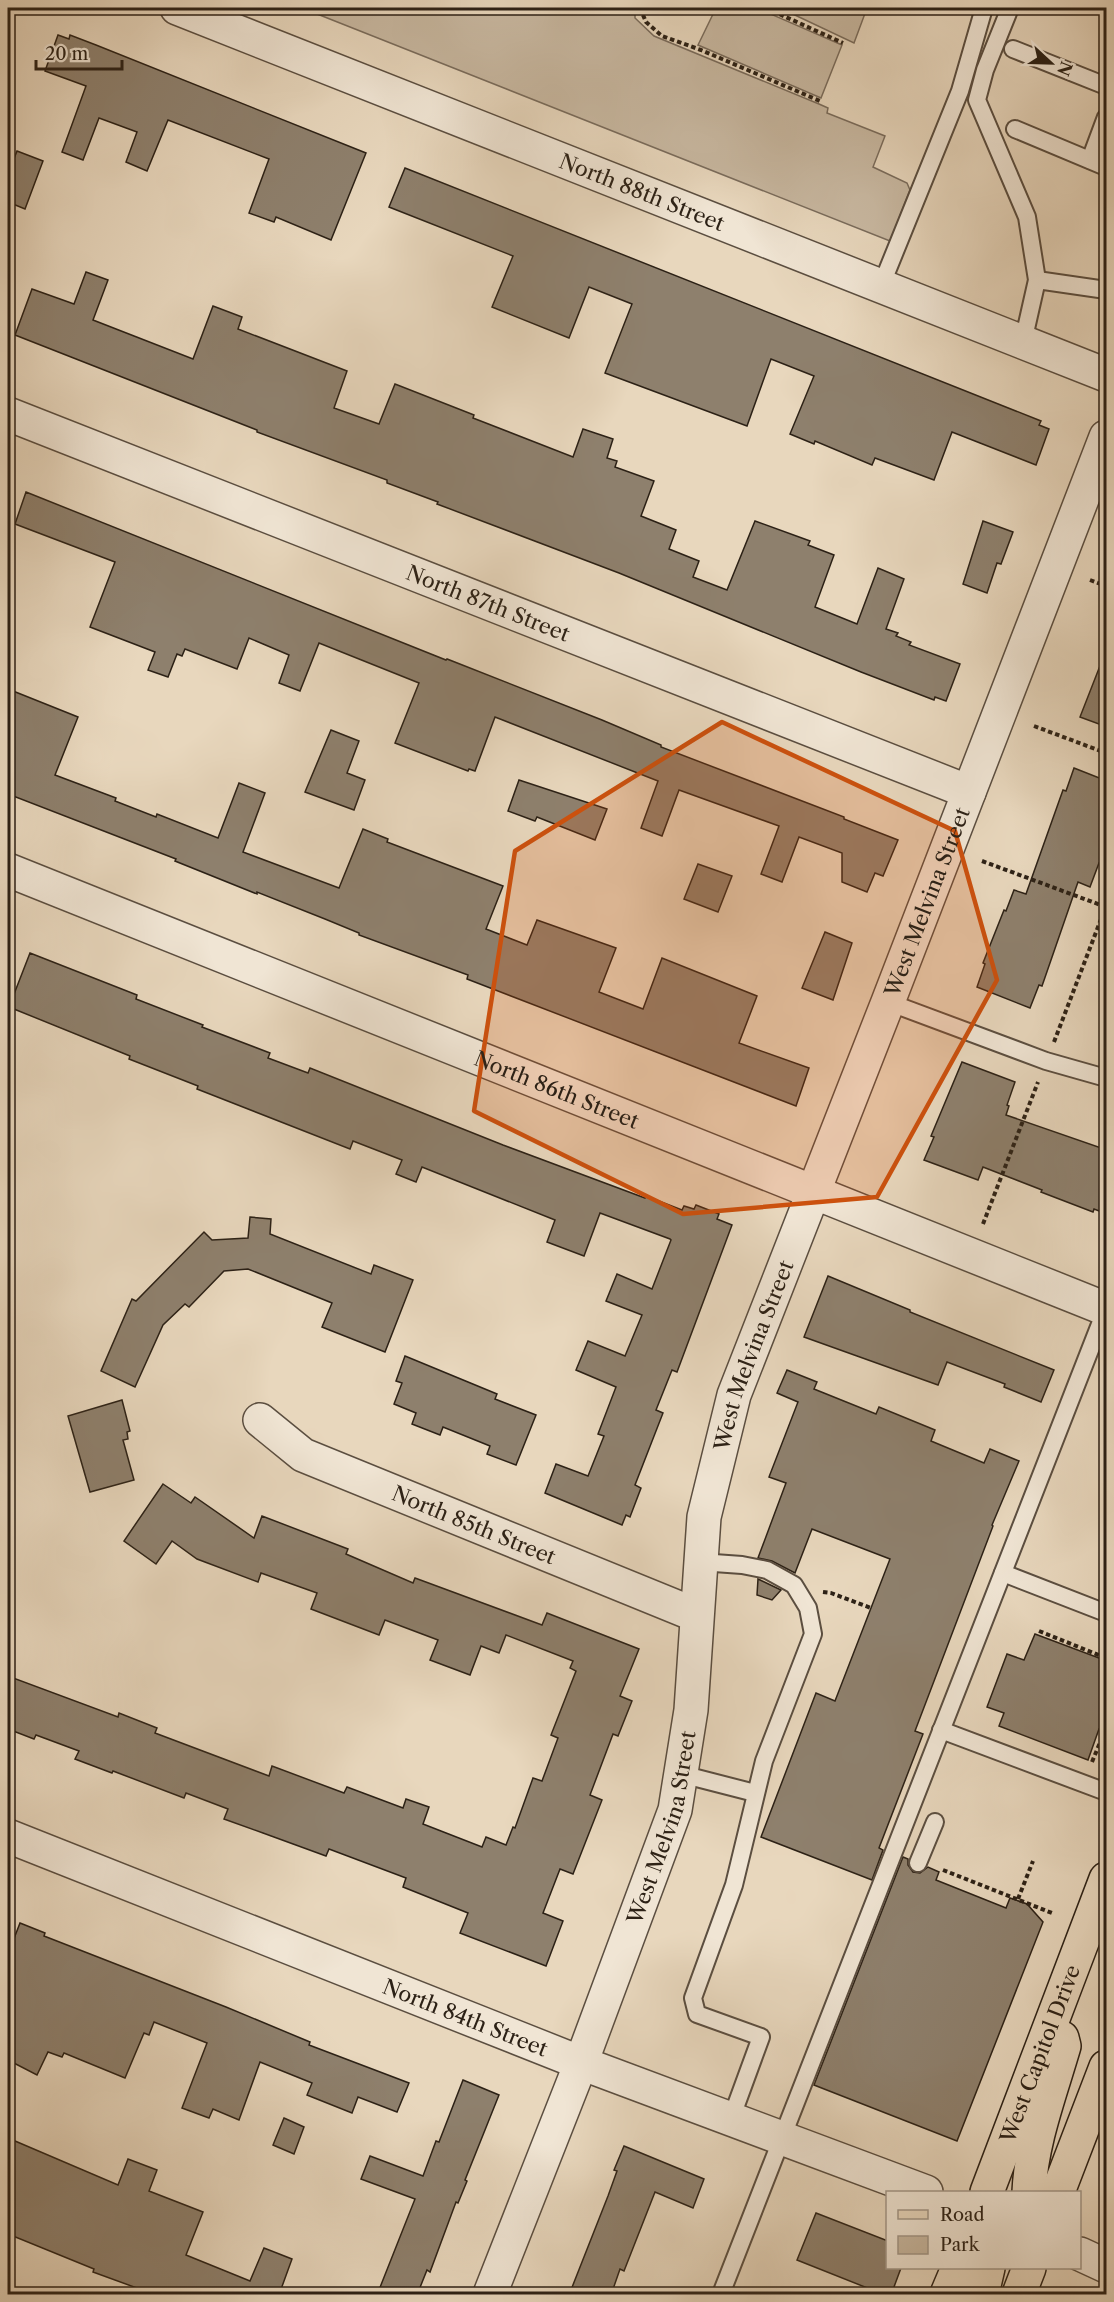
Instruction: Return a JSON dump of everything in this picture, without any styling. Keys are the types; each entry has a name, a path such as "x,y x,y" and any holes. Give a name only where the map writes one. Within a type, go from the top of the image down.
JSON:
{"main road":[{"name":"West Capitol Drive","path":"988,2191 1107,1879"},
{"path":"1029,2191 1029,2178 1041,2127 1064,2046 1056,2010"},
{"path":"1060,2191 1107,2067"},
{"path":"947,2295 958,2269"},
{"path":"982,2295 988,2269"},
{"path":"1019,2295 1029,2269"}],"street":[{"name":"North 88th Street","path":"177,8 1107,375"},
{"name":"North 87th Street","path":"8,414 969,792"},
{"name":"West Melvina Street","path":"490,2295 581,2063 675,1809 691,1710 704,1517 734,1395 1107,436"},
{"name":"North 86th Street","path":"8,870 1106,1309"},
{"name":"North 85th Street","path":"260,1420 303,1455 696,1615"},
{"name":"North 84th Street","path":"8,1836 581,2063 921,2191"},
{"path":"1081,2254 1107,2266"}],"lane":[{"path":"881,286 960,91 984,8"},
{"path":"1010,8 985,70 977,100 1027,217 1037,280 1023,342"},
{"path":"1013,49 1107,86"},
{"path":"1090,160 1107,117"},
{"path":"1015,129 1107,167"},
{"path":"1037,280 1107,290"},
{"path":"888,1002 1046,1061 1107,1078"},
{"path":"721,2295 1106,1309"},
{"path":"700,1562 742,1565 767,1570 794,1585 808,1608 813,1634 764,1761 734,1885 693,1998 698,2014 761,2037 731,2120"},
{"path":"1002,1573 1107,1613"},
{"path":"941,1730 1107,1792"},
{"path":"681,1774 755,1793"},
{"path":"918,1863 935,1822"}],"path":[{"path":"640,8 646,22 662,36 820,101"},
{"path":"766,8 843,42"},
{"path":"1090,580 1107,586"},
{"path":"1034,726 1107,753"},
{"path":"982,861 1106,907"},
{"path":"1100,925 1107,927"},
{"path":"822,1592 831,1593 871,1608"},
{"path":"1039,1631 1106,1657"},
{"path":"1075,1781 1093,1760 1107,1728"},
{"path":"1018,1899 1033,1861"},
{"path":"943,1870 1052,1913"}],"highlighted area":[{"path":"722,722 955,831 997,980 877,1197 683,1214 474,1111 515,851"}],"green space":[{"path":"302,8 635,8 635,18 654,36 819,104 828,108 827,113 885,136 873,167 907,183 910,190 890,241"},
{"path":"716,8 759,9 842,45 821,98 698,45"},
{"path":"780,8 867,8 854,43"}],"building":[{"path":"58,35 69,39 70,35 366,153 331,240 276,217 274,222 249,213 269,159 168,120 147,171 126,162 137,132 99,118 83,160 62,152 86,86 45,71"},
{"path":"17,151 43,161 25,209 8,202 8,174"},
{"path":"405,168 1041,421 1039,425 1049,429 1036,465 952,432 934,480 875,458 872,465 815,441 814,444 790,434 814,376 771,359 747,426 605,373 632,304 589,287 569,338 492,307 513,256 389,207"},
{"path":"86,272 108,280 93,320 193,359 213,306 242,317 238,329 347,371 334,408 379,424 395,384 474,415 473,418 573,457 583,429 613,439 607,458 617,461 615,467 654,481 641,516 676,530 669,549 699,561 693,577 727,590 755,521 810,541 808,545 834,555 815,607 857,624 878,568 904,579 886,629 898,633 896,636 911,642 909,645 960,664 946,701 935,697 934,700 861,672 619,573 437,504 438,502 387,483 387,480 257,432 257,430 15,335 32,289 74,304"},
{"path":"26,492 898,840 883,876 875,873 867,892 842,882 842,853 799,837 782,882 761,874 779,826 679,790 662,836 641,828 658,781 495,717 475,771 469,769 468,771 395,743 419,683 319,643 300,691 279,683 289,655 249,638 237,669 185,649 182,656 177,654 168,677 148,670 155,652 90,627 115,562 15,524"},
{"path":"983,521 1013,532 1001,564 997,563 987,593 963,584"},
{"path":"1105,653 1107,654 1107,727 1080,717"},
{"path":"8,689 78,717 55,775 116,798 115,801 156,817 157,814 218,838 239,783 265,793 243,852 339,888 363,829 388,839 387,842 503,886 486,929 527,945 537,920 616,948 599,992 643,1009 662,958 757,996 739,1043 809,1068 796,1106 467,979 468,975 359,935 359,933 325,919 175,861 176,859 8,794"},
{"path":"331,730 359,741 347,773 365,780 354,810 305,792"},
{"path":"1074,768 1107,781 1107,852 1102,864 1099,863 1090,887 1078,882 1042,986 1039,985 1030,1008 977,987 985,964 983,963 1014,890 1026,894 1063,790 1066,791"},
{"path":"519,780 607,809 595,840 537,817 535,821 508,811"},
{"path":"698,864 732,876 718,912 684,899"},
{"path":"825,932 852,943 833,1000 802,988"},
{"path":"30,953 137,995 136,999 270,1053 268,1058 308,1073 310,1068 503,1145 645,1198 646,1196 682,1210 684,1206 694,1209 696,1205 719,1214 717,1219 732,1225 677,1372 672,1370 656,1410 663,1413 635,1485 641,1488 630,1517 626,1515 622,1525 545,1493 556,1464 588,1476 604,1436 598,1434 616,1387 576,1370 588,1341 625,1356 642,1315 606,1301 617,1274 652,1289 670,1239 600,1213 584,1256 547,1242 555,1220 422,1167 416,1182 396,1174 402,1160 353,1141 350,1149 197,1089 198,1086 129,1059 130,1056 9,1007"},
{"path":"962,1062 1015,1082 1006,1115 1107,1150 1107,1214 1094,1209 1093,1212 983,1167 978,1180 924,1160 934,1137 931,1136"},
{"path":"250,1217 271,1219 270,1234 371,1274 374,1265 413,1280 385,1352 322,1327 332,1303 248,1269 224,1271 189,1307 185,1304 163,1325 135,1387 101,1371 132,1299 136,1301 204,1232 212,1240 248,1238"},
{"path":"828,1276 1054,1370 1041,1402 1004,1387 1005,1384 947,1362 938,1385 804,1337"},
{"path":"405,1356 497,1394 495,1399 536,1415 516,1465 487,1454 490,1446 443,1427 440,1435 412,1424 416,1413 394,1404 402,1383 396,1381"},
{"path":"787,1370 817,1382 814,1389 876,1414 879,1407 935,1430 931,1441 984,1463 990,1449 1019,1461 992,1525 915,1731 923,1734 879,1848 883,1850 872,1880 761,1837 816,1693 835,1701 890,1559 812,1529 795,1573 772,1561 758,1558 786,1483 769,1477 798,1402 777,1393"},
{"path":"122,1400 130,1431 127,1432 128,1439 123,1440 134,1480 90,1492 68,1416"},
{"path":"163,1484 191,1503 195,1497 254,1538 262,1516 348,1549 346,1554 413,1583 415,1578 542,1625 547,1613 639,1649 620,1696 632,1701 618,1736 613,1734 590,1795 602,1800 573,1874 560,1869 543,1913 563,1921 546,1966 460,1933 468,1913 403,1887 406,1878 329,1849 326,1856 224,1819 228,1809 186,1793 184,1798 113,1771 112,1773 75,1759 79,1751 36,1735 34,1739 8,1729 8,1676 118,1717 119,1713 157,1728 155,1733 269,1776 272,1766 344,1793 347,1787 403,1808 406,1799 429,1807 423,1824 482,1847 486,1837 506,1845 513,1827 515,1828 533,1778 542,1781 558,1738 551,1735 576,1671 570,1668 573,1661 506,1635 499,1653 481,1646 470,1675 430,1660 438,1640 385,1620 379,1635 311,1609 317,1593 261,1573 258,1582 197,1559 172,1541 156,1564 124,1541"},
{"path":"758,1579 781,1590 772,1600 757,1595"},
{"path":"1035,1634 1107,1661 1107,1732 1099,1729 1088,1760 999,1726 1004,1713 987,1707 1007,1654 1024,1660"},
{"path":"903,1857 908,1859 908,1865 913,1872 920,1873 928,1867 939,1872 936,1880 1006,1908 1010,1898 1027,1904 1043,1922 957,2141 814,2085"},
{"path":"20,1923 45,1933 44,1936 310,2042 309,2045 409,2083 397,2112 358,2097 352,2113 307,2095 312,2083 260,2062 239,2120 213,2109 209,2118 182,2108 207,2043 154,2022 149,2035 144,2033 125,2078 64,2053 62,2057 48,2052 37,2075 8,2060 8,1954"},
{"path":"463,2080 499,2095 465,2180 467,2181 458,2203 456,2202 430,2272 427,2270 417,2295 377,2295 415,2199 361,2179 370,2156 423,2176"},
{"path":"284,2118 304,2127 294,2154 273,2145"},
{"path":"8,2138 118,2185 128,2159 157,2170 149,2191 203,2212 186,2255 250,2281 264,2248 292,2259 280,2292 282,2295 156,2295 93,2272 94,2269 8,2234"},
{"path":"624,2146 704,2179 693,2208 655,2192 624,2271 620,2269 611,2295 569,2295 608,2196 617,2171 614,2170"},
{"path":"816,2213 886,2240 886,2269 901,2269 891,2295 885,2295 797,2260"}]}
